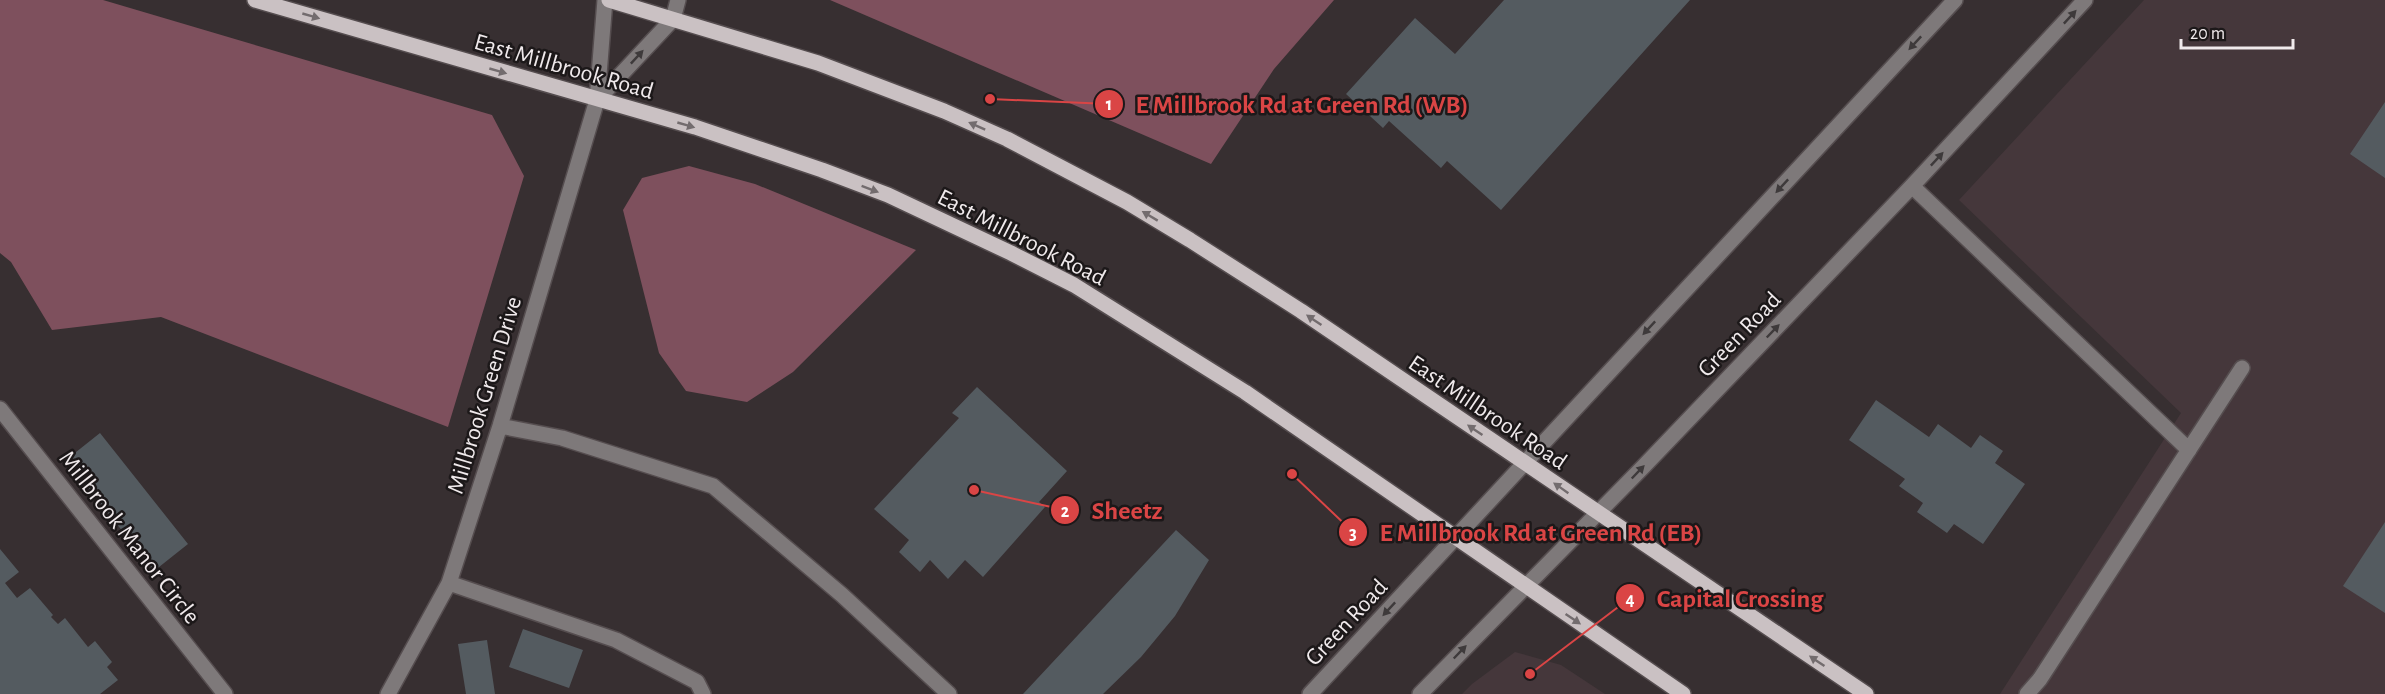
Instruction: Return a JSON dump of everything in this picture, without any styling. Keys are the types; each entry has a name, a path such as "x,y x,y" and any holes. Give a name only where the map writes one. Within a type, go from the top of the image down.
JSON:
{"main road":[{"name":"East Millbrook Road","path":"255,0 695,128 822,170 888,195 1011,253 1074,285 1254,398 1683,694"},
{"name":"East Millbrook Road","path":"607,0 818,63 944,111 1007,139 1087,181 1190,240 1301,311 1866,694"}],"street":[{"path":"597,100 607,0"},
{"path":"597,100 673,19 678,0"},
{"name":"Green Road","path":"1310,694 1955,0"},
{"name":"Green Road","path":"1420,694 1524,586 1598,514 1912,186 2085,0"},
{"name":"Millbrook Green Drive","path":"388,694 449,583 500,426 597,100"},
{"path":"1912,186 2189,450"},
{"path":"2027,694 2040,679 2242,368"},
{"name":"Millbrook Manor Circle","path":"0,409 225,694"},
{"path":"500,426 562,438 713,486 842,595 949,694"},
{"path":"449,583 616,640 697,682 703,694"},
{"path":"2037,694 2040,679"}],"shaded area":[{"path":"0,0 103,0 492,115 524,176 448,427 161,317 52,330 11,262 0,253"},
{"path":"830,0 1334,0 1274,69 1211,164"},
{"path":"2144,0 2385,0 2385,694 2000,694 2181,413 1959,200"},
{"path":"689,166 755,184 916,250 793,372 747,402 686,391 659,353 623,210 642,178"},
{"path":"1515,652 1561,665 1605,694 1462,694"}],"building":[{"path":"1504,0 1690,0 1501,210 1447,161 1441,168 1389,121 1383,128 1346,94 1415,18 1455,54"},
{"path":"2385,102 2385,178 2350,154"},
{"path":"977,387 1067,471 1039,502 1045,507 983,577 965,560 948,579 930,560 920,572 899,552 909,540 874,509 959,418 952,413"},
{"path":"1876,400 1929,437 1938,424 1971,448 1980,435 2003,451 1995,463 2025,484 1983,544 1954,524 1947,533 1917,512 1923,503 1899,486 1905,479 1849,440"},
{"path":"100,433 188,544 154,571 66,460"},
{"path":"2385,522 2385,613 2343,586"},
{"path":"1176,530 1209,560 1175,616 1141,657 1103,694 1023,694"},
{"path":"0,549 19,572 5,583 17,598 30,588 58,624 65,618 88,647 95,641 112,662 107,667 118,680 100,694 0,694"},
{"path":"523,629 583,650 569,688 509,667"},
{"path":"487,640 495,694 466,694 458,644"}],"place":[{"name":"E Millbrook Rd at Green Rd (WB)","path":"990,99"},
{"name":"E Millbrook Rd at Green Rd (EB)","path":"1292,474"},
{"name":"Sheetz","path":"974,490"},
{"name":"Capital Crossing","path":"1530,674"}]}
